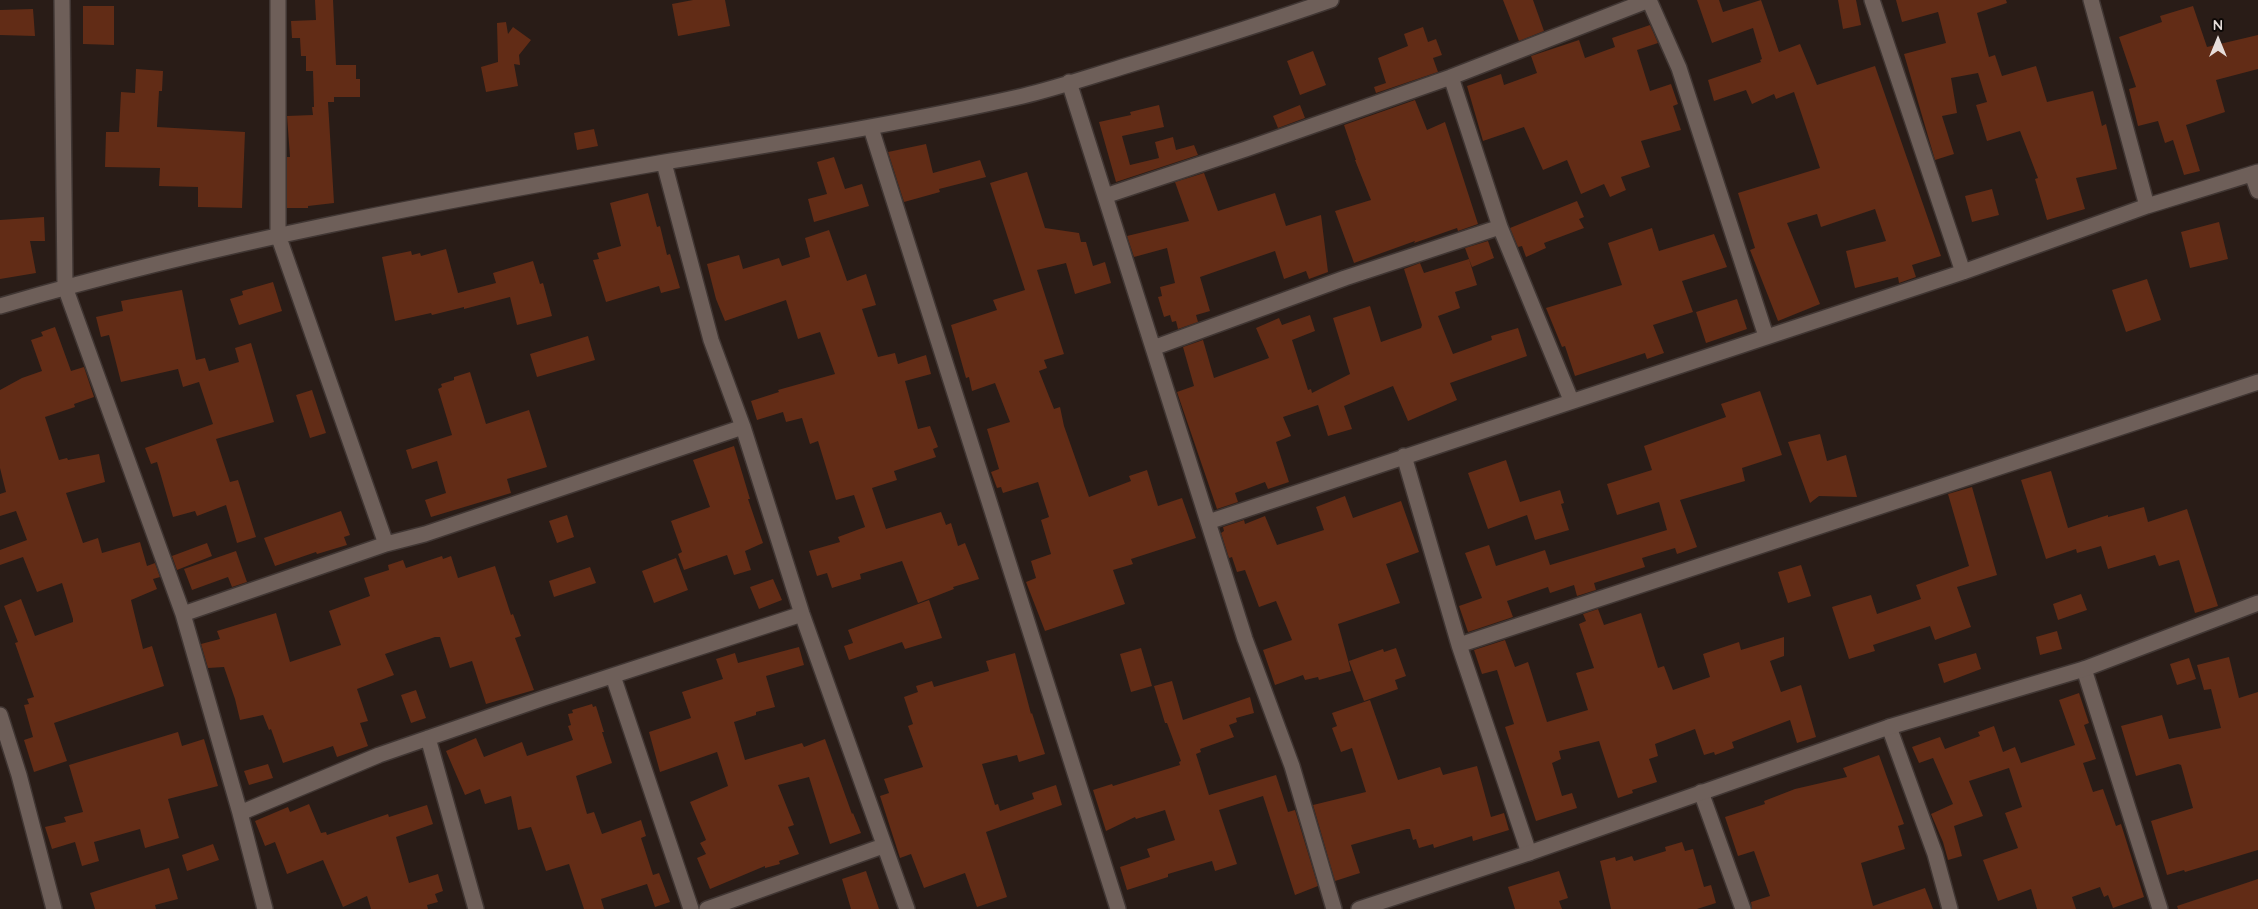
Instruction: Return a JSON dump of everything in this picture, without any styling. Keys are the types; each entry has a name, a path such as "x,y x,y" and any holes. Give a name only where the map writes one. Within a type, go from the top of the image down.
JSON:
{"street":[{"path":"62,0 65,287 183,614 240,813 265,909"},
{"path":"278,0 278,235 386,544"},
{"path":"0,306 65,287 278,235 664,163 871,128 1027,95 1240,32 1331,0"},
{"path":"1105,196 1451,77 1649,0 1679,68 1766,336"},
{"path":"1872,0 1963,272"},
{"path":"2091,0 2147,206"},
{"path":"1451,77 1500,226 1571,400"},
{"path":"1069,82 1245,639 1292,766 1334,909"},
{"path":"871,128 1118,909"},
{"path":"664,163 711,340 743,428 802,614 907,909"},
{"path":"1208,522 1571,400 1963,272 2147,206 2255,173 2258,190"},
{"path":"1153,348 1345,278 1500,226"},
{"path":"1459,645 2258,382"},
{"path":"183,614 386,544 426,534 743,428"},
{"path":"1404,456 1459,645 1529,853"},
{"path":"1359,909 1529,853 1889,727 2084,670 2258,603"},
{"path":"240,813 379,755 802,614"},
{"path":"2084,670 2160,909"},
{"path":"613,676 691,909"},
{"path":"0,715 19,775 54,909"},
{"path":"1889,727 1935,854 1950,909"},
{"path":"428,738 476,909"},
{"path":"1701,792 1743,909"},
{"path":"708,909 883,846"}],"building":[{"path":"315,0 333,0 336,65 356,65 356,79 360,79 360,97 334,97 334,102 328,102 334,203 308,206 308,208 287,208 287,157 290,157 287,116 313,115 312,107 314,107 313,71 306,71 306,56 301,56 300,38 292,38 291,21 316,20"},
{"path":"693,0 725,0 730,26 678,36 672,4"},
{"path":"1503,0 1533,0 1544,31 1519,41"},
{"path":"1697,0 1719,0 1723,12 1761,0 1779,52 1800,44 1817,85 1875,66 1941,256 1912,265 1916,277 1899,283 1898,277 1855,288 1846,251 1886,241 1875,209 1821,227 1817,214 1787,223 1820,304 1778,321 1750,250 1755,248 1738,193 1820,168 1794,92 1776,99 1774,94 1752,104 1746,90 1714,101 1708,80 1761,62 1760,60 1762,59 1753,28 1712,43"},
{"path":"1838,0 1856,0 1861,25 1843,29"},
{"path":"1896,0 2006,0 2007,3 1977,13 1989,57 1995,55 2002,76 2036,66 2047,102 2093,91 2102,126 2106,124 2117,169 2076,178 2085,209 2047,220 2035,179 2038,178 2020,131 1987,141 1976,105 1987,102 1978,73 1951,78 1957,113 1942,116 1954,154 1935,160 1904,54 1946,43 1938,12 1902,22"},
{"path":"83,6 114,6 114,45 83,44"},
{"path":"2193,6 2207,47 2258,35 2258,69 2216,80 2225,112 2186,125 2200,171 2184,175 2173,140 2165,143 2158,121 2138,126 2129,89 2136,87 2119,37 2162,22 2160,16"},
{"path":"33,9 35,36 0,35 0,10"},
{"path":"506,22 508,34 513,27 531,40 519,55 520,65 514,64 518,86 486,92 481,67 498,62 497,23"},
{"path":"1650,25 1658,43 1637,50 1650,91 1671,84 1678,104 1673,106 1681,130 1641,141 1650,167 1621,177 1626,190 1610,197 1604,184 1581,194 1567,160 1543,170 1524,127 1483,141 1467,86 1501,74 1504,85 1537,73 1531,56 1579,40 1585,58 1615,47 1612,38"},
{"path":"1423,27 1428,42 1436,39 1442,55 1433,58 1438,72 1376,93 1374,87 1386,83 1378,58 1408,46 1404,34"},
{"path":"1313,51 1326,85 1300,95 1287,61"},
{"path":"136,69 163,71 162,91 159,91 157,127 245,132 242,208 198,207 198,187 159,186 160,168 105,167 106,132 119,132 121,92 135,93"},
{"path":"1415,100 1427,130 1445,122 1478,224 1458,231 1457,228 1414,243 1415,241 1354,263 1335,211 1371,200 1355,160 1344,125"},
{"path":"1159,105 1164,127 1122,136 1130,165 1159,158 1155,142 1173,137 1176,150 1194,145 1198,155 1116,182 1099,122 1131,115 1130,112"},
{"path":"1300,105 1305,118 1278,128 1273,116"},
{"path":"594,129 598,146 577,150 574,133"},
{"path":"926,144 933,173 980,160 986,177 939,189 940,192 904,202 888,152"},
{"path":"834,157 845,189 862,184 869,206 814,222 808,199 827,194 817,162"},
{"path":"1027,172 1045,228 1079,233 1081,242 1086,242 1093,266 1105,262 1111,283 1075,294 1066,263 1037,270 1064,354 1044,360 1047,368 1039,371 1054,409 1060,407 1064,426 1089,497 1131,481 1129,476 1147,470 1158,506 1182,498 1196,538 1131,559 1133,564 1113,570 1125,604 1045,631 1026,582 1036,578 1031,561 1051,554 1041,520 1049,517 1038,482 1003,493 1001,487 997,488 991,472 999,469 987,429 1010,422 995,383 972,391 969,377 966,378 951,325 997,310 993,300 1025,290 990,183"},
{"path":"1204,173 1218,211 1275,193 1286,226 1321,215 1328,272 1309,279 1306,271 1284,279 1275,251 1200,277 1210,311 1196,315 1198,322 1178,329 1176,321 1172,322 1170,315 1164,317 1158,297 1162,296 1160,287 1175,283 1167,248 1134,257 1127,236 1189,221 1175,182"},
{"path":"1992,189 1999,215 1972,222 1965,196"},
{"path":"648,193 657,227 660,226 667,255 670,254 680,288 661,293 659,286 606,302 593,260 599,259 597,253 621,246 610,203"},
{"path":"1577,201 1584,217 1579,219 1584,228 1544,243 1546,248 1526,257 1522,246 1518,247 1510,228"},
{"path":"44,217 45,241 30,241 36,273 0,279 0,220"},
{"path":"2219,222 2228,259 2190,268 2181,232"},
{"path":"1652,228 1659,251 1714,234 1727,267 1682,281 1693,312 1653,325 1664,353 1647,359 1645,353 1575,376 1565,346 1562,347 1546,308 1622,285 1608,243"},
{"path":"829,230 847,281 866,274 876,305 862,309 878,357 895,353 898,364 926,355 931,374 905,381 918,429 930,426 938,447 933,449 936,457 894,471 897,480 872,488 886,529 941,512 946,525 951,523 958,546 965,543 979,579 953,587 954,589 918,603 902,561 860,574 861,579 832,588 827,573 817,576 809,551 840,542 838,537 865,527 854,495 836,500 818,441 810,444 802,418 786,422 783,412 757,420 751,401 779,392 778,390 835,374 820,332 798,339 786,300 725,321 716,299 707,264 739,255 743,269 779,258 782,266 810,257 805,238"},
{"path":"1488,241 1494,258 1472,267 1465,248"},
{"path":"446,249 458,293 496,283 493,273 533,261 540,284 543,283 552,316 517,325 510,297 464,309 464,307 395,321 382,257 411,251 412,255 420,253 421,256"},
{"path":"1469,259 1477,285 1455,292 1460,308 1438,316 1453,354 1492,340 1491,336 1518,328 1527,356 1450,383 1457,400 1408,421 1393,386 1344,406 1352,429 1328,436 1318,405 1283,417 1291,436 1276,442 1289,482 1268,489 1265,482 1235,493 1238,502 1217,509 1177,392 1194,386 1183,347 1203,340 1214,378 1269,358 1256,328 1279,318 1282,325 1310,315 1315,331 1292,340 1308,390 1311,389 1312,393 1350,374 1333,318 1370,306 1381,342 1421,328 1422,325 1404,269 1420,263 1424,273"},
{"path":"2147,279 2161,320 2126,332 2112,290"},
{"path":"273,282 282,311 239,325 230,299 243,295 242,291"},
{"path":"182,290 196,360 205,358 209,371 239,362 235,348 251,343 274,422 216,439 230,482 238,480 256,537 237,543 226,505 197,516 195,511 173,517 157,462 151,464 145,448 213,424 199,382 183,387 178,369 121,382 109,335 101,337 96,317 123,311 121,301"},
{"path":"1737,299 1747,329 1706,343 1696,312"},
{"path":"55,327 71,371 84,367 94,397 74,404 75,407 45,417 59,460 99,454 105,482 66,493 83,543 98,538 102,553 140,542 147,566 155,563 160,577 153,579 157,589 131,600 143,649 152,646 164,686 54,723 67,761 34,772 24,740 33,737 24,705 29,704 27,699 34,697 15,643 18,642 4,606 21,599 35,636 73,622 73,619 62,583 37,592 23,557 0,565 0,550 27,540 16,511 0,516 0,494 6,492 0,468 0,390 22,378 42,371 31,340 43,336 41,332"},
{"path":"588,336 595,360 537,377 530,354"},
{"path":"470,372 486,424 529,410 547,467 507,479 511,493 431,517 425,500 446,493 437,461 412,469 406,450 452,435 438,389 442,387 441,384 454,380 454,377"},
{"path":"312,390 326,433 310,438 296,395"},
{"path":"1760,391 1782,455 1742,468 1745,481 1680,500 1697,547 1677,554 1675,548 1642,558 1645,567 1594,583 1596,590 1577,596 1574,585 1550,593 1548,587 1507,601 1513,617 1468,632 1459,606 1482,598 1465,553 1489,545 1496,566 1545,550 1550,565 1667,530 1659,502 1617,515 1607,484 1652,470 1644,446 1726,417 1721,404"},
{"path":"1820,434 1827,461 1846,455 1857,497 1819,496 1810,503 1788,442"},
{"path":"734,446 750,499 748,499 763,543 745,551 751,570 734,575 727,555 684,570 678,554 682,552 671,521 710,507 693,460"},
{"path":"1506,460 1520,502 1560,490 1564,503 1561,504 1569,530 1535,540 1527,515 1488,529 1468,473"},
{"path":"2051,471 2068,528 2108,515 2108,517 2144,507 2148,522 2187,509 2218,606 2195,613 2179,560 2159,566 2155,555 2108,569 2101,546 2077,553 2076,549 2046,559 2021,480"},
{"path":"1972,487 1997,575 1957,587 1971,627 1935,640 1930,626 1873,645 1875,651 1849,659 1832,607 1871,595 1877,614 1921,599 1916,585 1969,566 1948,494"},
{"path":"1345,496 1353,518 1401,501 1419,552 1386,564 1400,603 1338,624 1351,671 1319,680 1318,677 1305,680 1303,675 1275,685 1263,650 1292,640 1276,601 1259,607 1245,570 1237,572 1232,557 1229,558 1221,533 1224,531 1223,527 1244,520 1245,524 1265,516 1277,545 1324,530 1316,507"},
{"path":"341,511 350,535 344,537 347,545 317,554 316,552 275,566 264,538"},
{"path":"567,515 574,537 557,543 549,521"},
{"path":"207,543 212,556 177,570 172,556"},
{"path":"236,551 247,582 232,587 228,577 192,590 184,569"},
{"path":"442,556 443,559 451,556 458,578 495,566 511,615 513,614 521,636 515,638 534,690 486,704 472,661 450,668 440,637 435,637 385,654 394,675 357,689 368,721 360,723 368,746 337,757 333,746 283,763 271,729 269,730 263,715 240,720 224,667 208,668 201,644 220,639 217,631 276,613 290,662 341,645 329,611 370,596 364,578 389,570 388,565 403,560 406,568"},
{"path":"676,558 688,590 654,603 642,571"},
{"path":"1801,565 1811,596 1788,603 1778,572"},
{"path":"590,567 596,583 554,597 549,581"},
{"path":"773,579 782,600 759,609 750,587"},
{"path":"2081,594 2087,610 2058,620 2053,604"},
{"path":"929,600 942,638 905,649 902,642 849,660 844,646 853,643 848,630"},
{"path":"1598,609 1604,625 1641,613 1658,668 1664,666 1673,690 1710,677 1703,654 1739,642 1741,650 1784,637 1784,656 1770,661 1781,692 1801,685 1816,737 1797,743 1790,720 1732,742 1734,748 1715,755 1714,752 1704,755 1695,729 1655,744 1658,756 1649,759 1657,782 1632,790 1633,793 1618,798 1599,741 1559,751 1561,759 1552,763 1562,796 1572,793 1577,808 1536,821 1505,727 1514,724 1497,670 1482,674 1474,650 1505,640 1515,667 1528,662 1547,722 1588,710 1576,673 1594,668 1579,624 1586,621 1583,614"},
{"path":"2057,631 2062,649 2040,655 2036,637"},
{"path":"799,647 804,665 766,676 775,707 756,712 756,715 734,722 745,760 802,743 804,747 825,739 852,814 861,833 830,844 809,777 778,785 794,825 788,827 799,854 779,861 780,864 765,868 765,866 710,889 697,858 706,854 700,843 706,840 690,802 728,786 717,752 660,772 649,732 691,718 682,692 723,679 716,659 735,653 738,663"},
{"path":"1141,648 1152,686 1131,692 1120,654"},
{"path":"1396,648 1406,676 1395,680 1398,689 1364,701 1349,661 1383,649 1384,652"},
{"path":"1015,653 1031,714 1045,754 1019,762 1017,755 982,764 995,805 998,804 1000,811 1034,799 1032,793 1056,785 1062,805 986,832 1007,897 977,907 965,873 924,888 911,854 900,858 880,796 889,793 884,779 923,767 908,726 913,724 904,697 918,692 916,686 932,681 934,687 989,671 986,661"},
{"path":"1976,653 1981,669 1944,683 1938,664"},
{"path":"2229,657 2239,698 2258,692 2258,850 2185,872 2184,870 2167,875 2151,821 2193,808 2181,765 2178,764 2136,776 2121,726 2162,715 2169,739 2221,728 2211,689 2204,690 2197,665"},
{"path":"2189,658 2196,679 2177,685 2170,664"},
{"path":"1172,681 1183,720 1250,697 1254,713 1236,718 1237,722 1229,725 1234,737 1200,749 1201,752 1196,754 1209,795 1276,775 1288,812 1295,810 1318,886 1295,895 1263,796 1219,810 1237,864 1215,871 1212,861 1168,874 1168,877 1127,890 1120,867 1150,857 1147,849 1175,840 1165,810 1136,819 1135,817 1106,831 1093,790 1112,784 1113,786 1180,765 1179,762 1181,761 1167,723 1165,723 1154,686"},
{"path":"416,690 426,718 411,723 401,695"},
{"path":"2079,693 2089,723 2084,725 2096,759 2083,763 2093,792 2103,789 2116,826 2121,824 2144,897 2113,908 2108,895 2104,897 2100,887 2072,897 2076,909 2037,909 2031,889 1998,901 1983,860 2018,848 2005,813 2022,807 2009,768 1969,781 1983,816 1954,826 1962,856 1948,860 1943,842 1931,814 1953,804 1933,758 1919,763 1912,747 1940,737 1945,749 1980,736 1978,732 1994,726 2003,752 2015,747 2021,763 2075,745 2059,700"},
{"path":"1370,700 1398,780 1440,767 1443,775 1477,766 1491,817 1504,813 1509,830 1473,841 1472,836 1434,848 1433,844 1419,848 1416,839 1413,840 1410,829 1351,845 1360,873 1335,881 1313,805 1366,792 1352,748 1341,752 1332,728 1337,726 1332,713"},
{"path":"592,704 593,707 596,706 612,763 576,776 587,814 594,812 602,834 641,820 646,836 641,838 653,875 659,873 670,902 655,907 647,884 601,899 604,909 584,909 569,864 546,871 531,827 518,830 511,796 485,804 480,789 465,795 446,751 476,738 484,757 522,742 527,756 573,740 568,726 571,725 568,714 573,713 572,710"},
{"path":"178,732 182,746 204,739 218,786 168,799 179,838 145,848 140,829 94,842 99,861 82,866 75,842 52,849 45,827 66,822 64,817 83,812 69,765"},
{"path":"1879,755 1904,824 1898,826 1905,849 1861,863 1873,906 1925,888 1933,909 1752,909 1751,902 1770,896 1754,851 1738,856 1725,817 1765,804 1764,801 1795,789 1847,777 1843,768"},
{"path":"268,764 273,778 249,785 244,771"},
{"path":"309,804 321,833 326,832 327,835 388,814 389,817 427,805 433,824 396,837 409,883 438,874 443,891 435,894 438,902 427,905 428,909 371,909 367,896 343,907 323,860 287,874 275,842 265,846 255,821 288,807 290,812"},
{"path":"1682,842 1685,851 1693,849 1704,887 1711,885 1716,903 1697,909 1611,909 1600,861 1615,857 1616,861 1632,856 1634,861 1666,851 1665,847"},
{"path":"213,844 219,860 187,871 182,855"},
{"path":"169,868 178,899 155,905 156,909 95,909 90,893"},
{"path":"866,871 879,909 851,909 842,879"},
{"path":"1559,871 1568,898 1559,901 1562,909 1515,909 1508,887"},
{"path":"2258,879 2258,909 2178,909 2177,906"}]}
